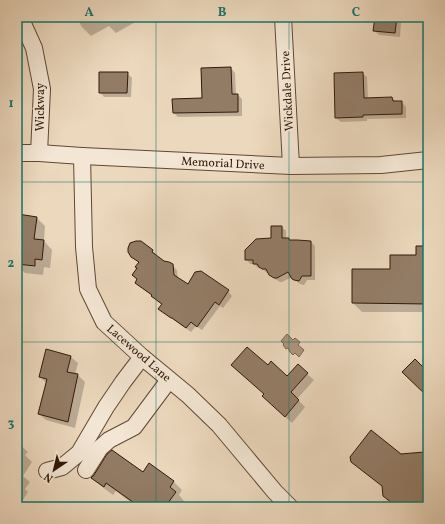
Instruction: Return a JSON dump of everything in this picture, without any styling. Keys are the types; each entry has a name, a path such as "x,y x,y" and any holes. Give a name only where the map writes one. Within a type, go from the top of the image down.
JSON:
{"street":[{"name":"Wickway","path":"20,17 34,48 42,89 39,153"},
{"name":"Wickdale Drive","path":"283,17 291,166"},
{"name":"Memorial Drive","path":"17,153 291,166 381,165 428,160"},
{"name":"Lacewood Lane","path":"82,156 84,247 88,289 104,322 142,357 188,395 219,425 275,492 290,507"},
{"path":"47,471 62,467 79,454 106,407 142,357"},
{"path":"86,470 100,448 109,440 134,427 169,380"}],"shaded area":[{"path":"287,334 293,340 295,338 300,342 298,345 304,350 299,357 295,353 293,355 288,348 286,349 283,345 284,344 281,341"}],"building":[{"path":"375,17 397,17 395,33 373,31"},
{"path":"231,67 232,94 238,94 238,112 173,113 172,99 202,98 201,68"},
{"path":"99,72 128,72 127,93 99,93"},
{"path":"363,72 364,98 392,97 393,101 402,101 402,114 363,115 363,117 335,118 334,73"},
{"path":"18,214 37,217 34,239 44,240 42,260 35,259 35,266 17,264"},
{"path":"271,226 282,226 282,238 289,238 289,240 311,241 311,276 302,276 299,281 292,279 288,272 274,278 269,275 266,269 262,269 257,264 253,264 253,260 245,260 245,250 256,239 271,238"},
{"path":"141,241 164,261 173,264 174,275 188,284 195,272 201,271 229,290 219,305 215,302 197,327 191,322 186,328 158,309 162,304 135,283 137,279 132,275 139,262 131,257 128,252 128,248 130,243"},
{"path":"416,246 428,246 428,304 352,303 352,269 390,269 390,255 416,255"},
{"path":"247,347 268,365 271,361 287,376 298,364 308,373 291,392 299,400 285,417 262,396 264,394 231,365"},
{"path":"46,349 71,356 67,372 78,374 68,422 38,414 47,379 39,377"},
{"path":"415,359 428,372 428,397 402,372"},
{"path":"371,430 401,454 424,452 428,456 428,507 397,507 383,496 382,486 351,462 350,457"},
{"path":"112,450 143,472 149,463 174,481 170,487 176,492 165,507 140,507 106,483 104,487 91,478 107,454"}]}
